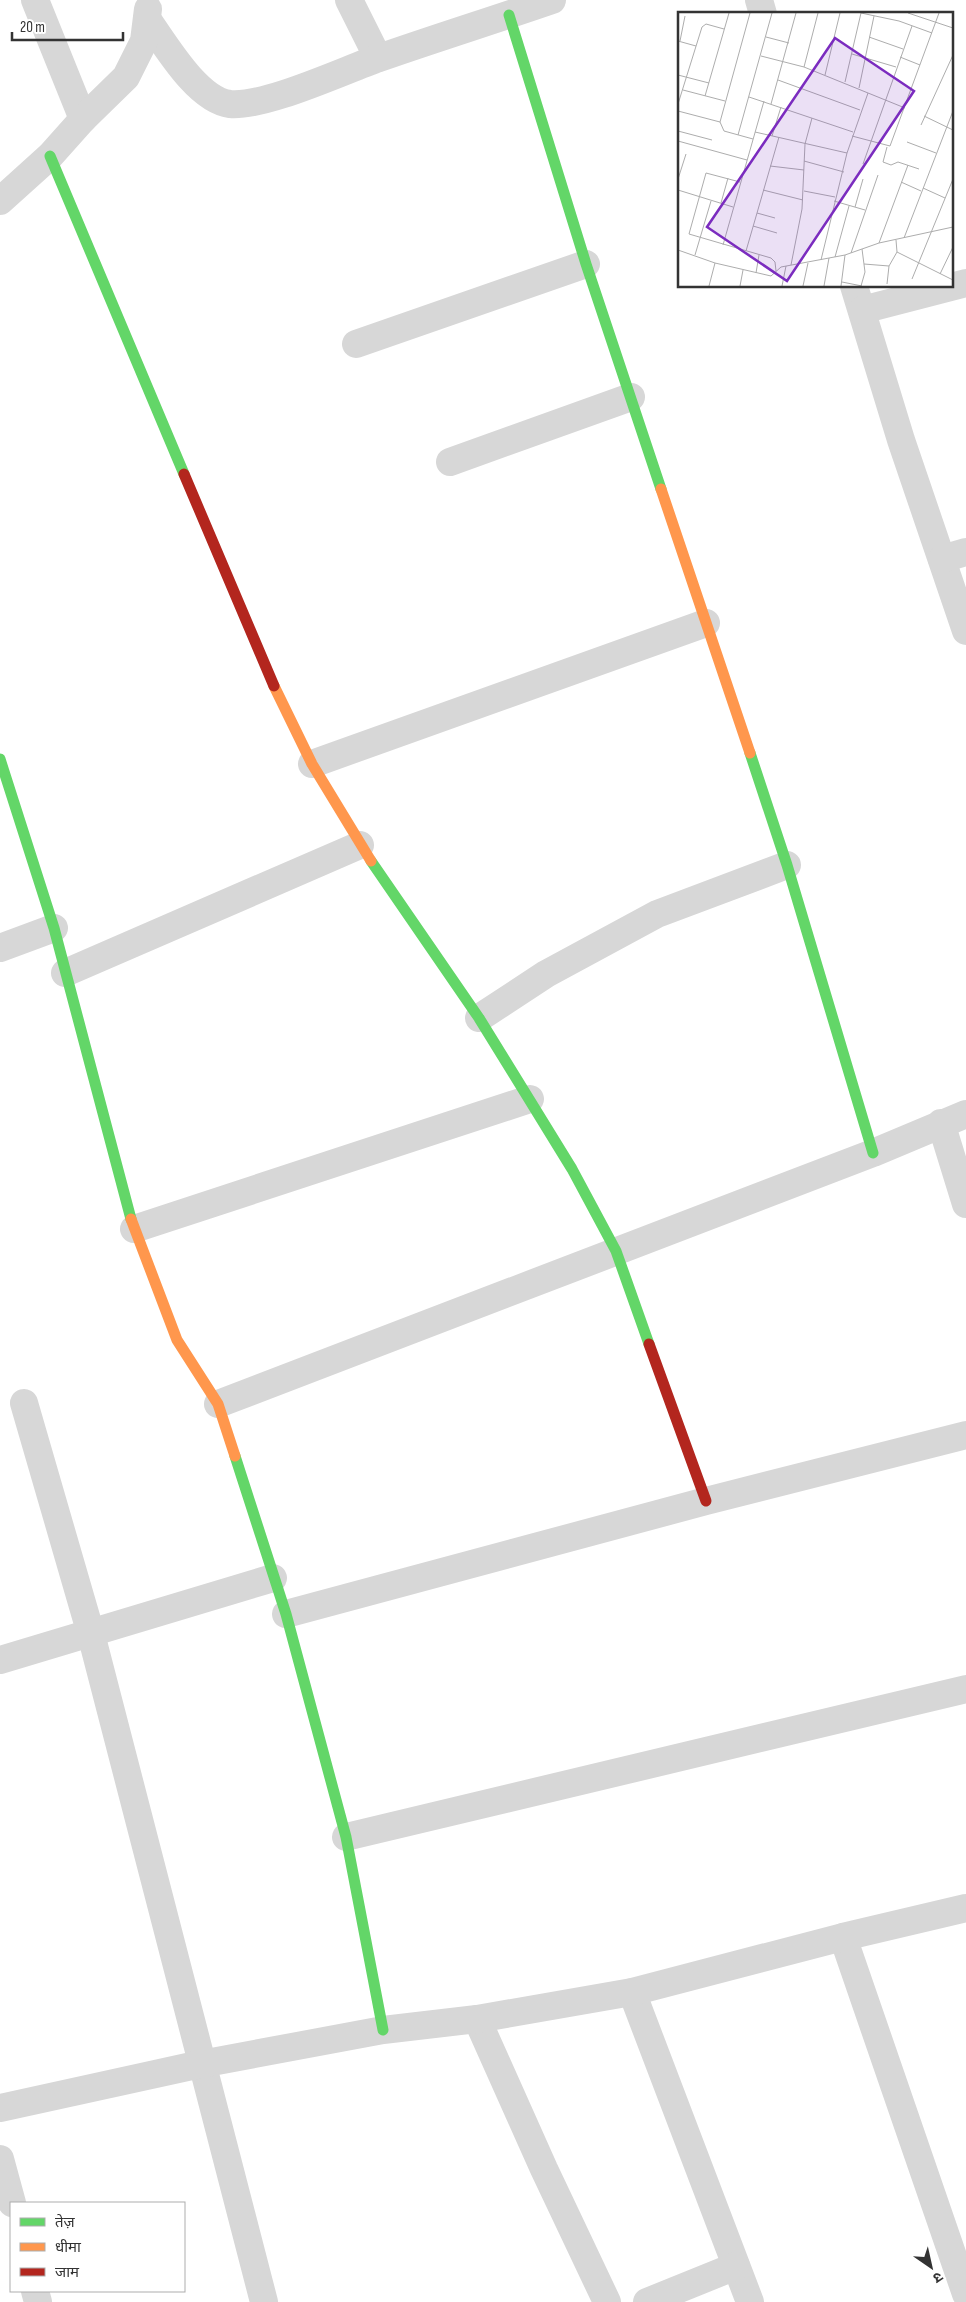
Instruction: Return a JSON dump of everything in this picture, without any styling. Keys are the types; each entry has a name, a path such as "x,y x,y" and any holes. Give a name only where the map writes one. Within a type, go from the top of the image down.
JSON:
{"street":[{"path":"35,0 83,118"},
{"path":"349,0 378,58"},
{"path":"148,10 183,70 202,91 229,104 257,101 296,89 378,58 552,0"},
{"path":"0,201 50,156 83,118 126,76 144,42 148,10"},
{"path":"509,15 586,264 787,865 873,1153"},
{"path":"50,156 273,686 312,764 360,844 480,1018 572,1169 616,1251 706,1501"},
{"path":"356,344 586,264"},
{"path":"930,288 858,298 901,440 954,555 966,631"},
{"path":"450,462 631,397"},
{"path":"312,764 706,623"},
{"path":"0,759 54,928 134,1229 178,1340 218,1404 286,1614 346,1837 382,2030"},
{"path":"65,973 360,844"},
{"path":"480,1018 546,974 656,914 787,865"},
{"path":"0,948 54,928"},
{"path":"134,1229 530,1099"},
{"path":"218,1404 873,1153 954,1119 966,1204"},
{"path":"24,1402 91,1634 264,2302"},
{"path":"286,1614 706,1501 966,1435"},
{"path":"0,1660 273,1578"},
{"path":"346,1837 966,1689"},
{"path":"0,2108 201,2064 382,2030 477,2019 632,1992 843,1937 966,1908"},
{"path":"843,1937 966,2294"},
{"path":"632,1992 750,2302"},
{"path":"477,2019 544,2169 607,2302"},
{"path":"0,2159 12,2202"},
{"path":"647,2302 736,2266"}],"traffic: fast":[{"path":"509,15 586,264 661,489"},
{"path":"50,156 184,474"},
{"path":"750,753 787,865 873,1153"},
{"path":"0,759 54,928 131,1219"},
{"path":"371,861 479,1018 572,1169 616,1251 649,1344"},
{"path":"235,1456 286,1614 346,1837 383,2030"}],"traffic: slow":[{"path":"661,489 750,753"},
{"path":"274,686 312,764 371,861"},
{"path":"131,1219 177,1340 218,1404 235,1456"}],"traffic: jam":[{"path":"184,474 274,686"},
{"path":"649,1344 706,1501"}]}
